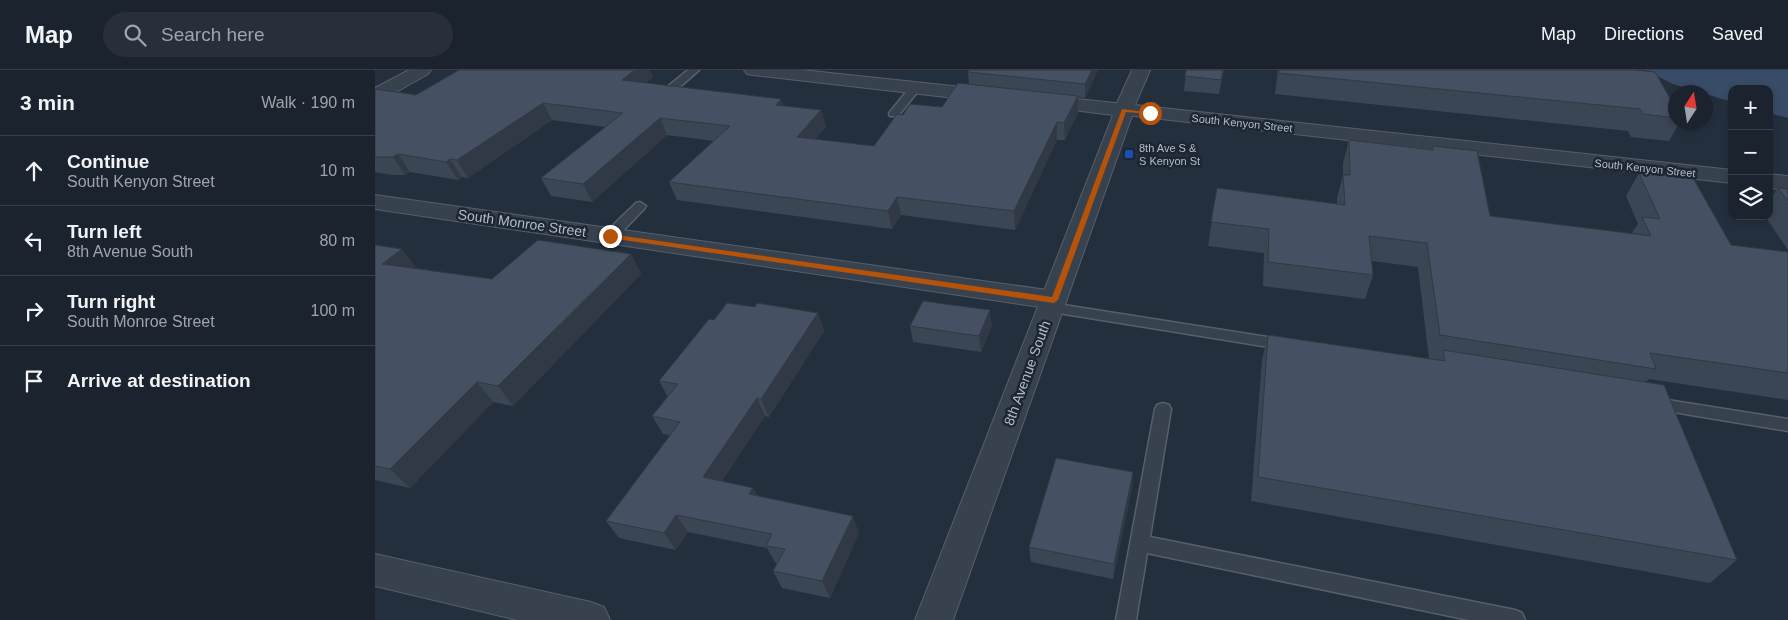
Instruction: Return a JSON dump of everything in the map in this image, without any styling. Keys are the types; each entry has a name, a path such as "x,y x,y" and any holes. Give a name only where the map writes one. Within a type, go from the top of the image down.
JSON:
{"street":[{"path":"375,96 422,70"},
{"name":"South Kenyon Street","path":"753,70 1728,177"},
{"name":"8th Avenue South","path":"935,620 1124,110 1141,70"},
{"path":"1773,181 1788,183"},
{"name":"South Monroe Street","path":"375,202 1053,304"},
{"path":"375,570 591,620"}],"lane":[{"path":"670,90 694,70"},
{"path":"895,114 915,88"},
{"path":"610,236 640,206"},
{"path":"1053,304 1301,347"},
{"path":"1642,402 1788,425"},
{"path":"1125,620 1163,409"},
{"path":"1139,543 1515,620"}],"water":[{"path":"1645,70 1788,70 1788,118 1773,114 1773,85 1728,85 1728,101 1713,96 1713,85 1673,84"}],"building":[{"path":"459,70 635,70 622,80 781,99 776,105 821,110 797,137 874,146 897,114 903,115 910,104 942,107 958,83 1078,96 1064,123 1057,122 1014,211 897,197 888,211 669,182 730,126 660,118 583,184 541,178 623,113 543,103 457,160 450,159 446,162 398,154 393,157 375,157 375,89 416,95"},
{"path":"969,70 1092,70 1085,84 968,72"},
{"path":"1186,70 1223,70 1221,80 1185,76"},
{"path":"1279,70 1635,70 1655,72 1668,95 1668,117 1643,114 1640,109 1279,73"},
{"path":"1349,140 1433,150 1433,146 1477,151 1490,216 1651,236 1642,217 1660,219 1639,173 1693,178 1731,245 1788,252 1788,373 1650,353 1656,369 1440,335 1427,243 1369,236 1373,275 1268,262 1269,229 1211,222 1217,188 1345,205 1343,175 1350,175"},
{"path":"1778,188 1788,189 1788,201"},
{"path":"538,240 631,254 498,386 477,382 390,469 375,466 375,245 402,249 382,264 492,279"},
{"path":"923,301 990,310 979,336 910,326"},
{"path":"727,303 755,307 757,303 818,313 761,399 757,398 703,477 753,488 749,494 853,516 822,581 773,571 785,549 766,546 772,534 676,515 664,533 606,521 680,422 652,416 678,384 659,381 709,319 714,320"},
{"path":"1268,335 1445,361 1443,350 1664,385 1737,560 1258,477"},
{"path":"1056,458 1133,472 1114,564 1029,547"}],"place":[{"name":"8th Ave S & S Kenyon St","path":"1129,154"}],"route":[{"path":"610,236 1054,300 1124,110 1150,113"}]}
